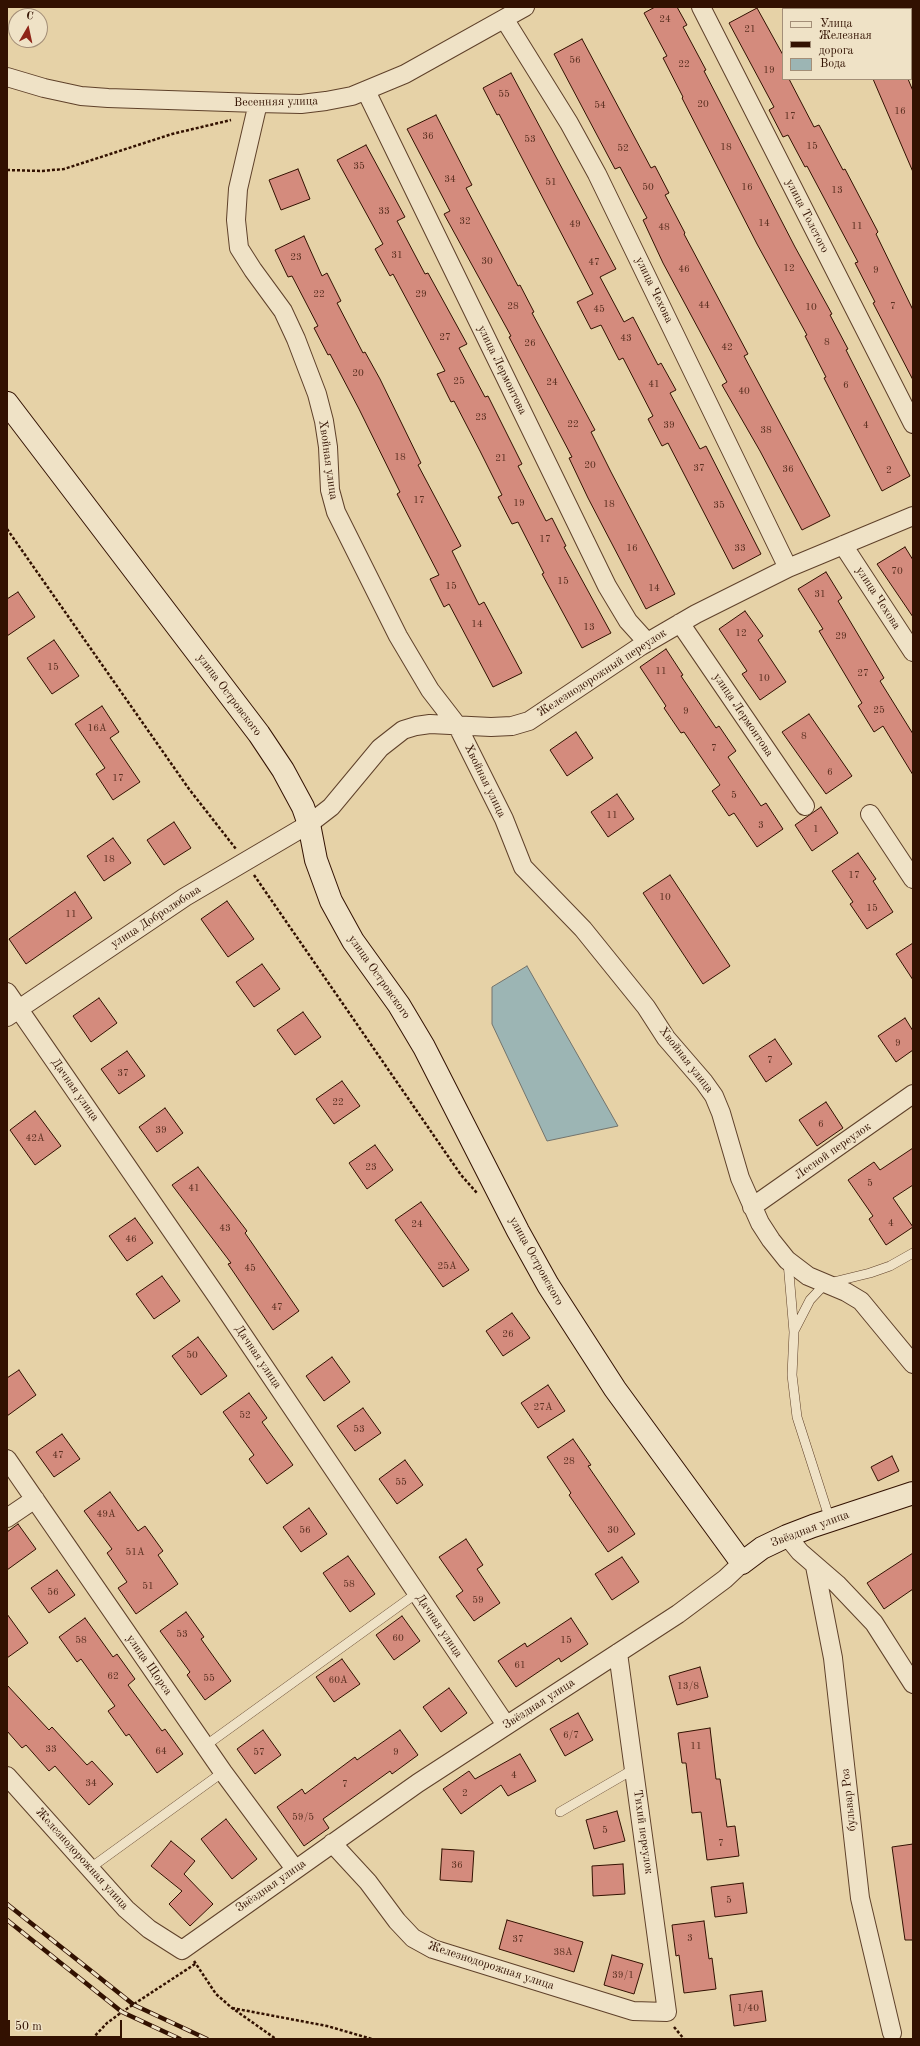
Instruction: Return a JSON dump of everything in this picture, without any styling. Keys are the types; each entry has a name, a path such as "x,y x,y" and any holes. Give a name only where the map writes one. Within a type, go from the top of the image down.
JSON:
{"street":[{"name":"Весенняя улица","path":"7,77 44,88 81,96 257,109 326,101 352,96 405,74 505,20 526,7"},
{"name":"улица Толстого","path":"701,7 913,424"},
{"name":"улица Чехова","path":"505,20 569,123 597,174 788,568"},
{"name":"улица Лермонтова","path":"366,91 607,586 628,621 647,642"},
{"name":"Хвойная улица","path":"257,109 238,189 236,220 239,248 283,311 296,339 317,394 328,447 330,490 336,512 412,662 430,690 457,725 504,819 523,867 583,929 646,1007 666,1038 704,1082 714,1096 721,1113 740,1178 752,1207 771,1240 788,1260 808,1276 846,1292 861,1301 913,1364"},
{"name":"улица Островского","path":"7,403 267,746 294,788 309,824 316,860 330,901 353,941 399,1005 424,1047 518,1231 548,1285 615,1389 742,1563"},
{"name":"Железнодорожный переулок","path":"309,824 331,807 380,748 397,734 416,726 457,725 491,727 512,726 529,721 647,642 680,623 788,568 913,516"},
{"name":"улица Чехова","path":"842,545 913,652"},
{"name":"улица Лермонтова","path":"680,623 805,806"},
{"path":"870,814 913,879"},
{"name":"улица Добролюбова","path":"13,1013 159,914 245,861 309,824"},
{"name":"Дачная улица","path":"7,992 13,1013 218,1298 506,1725"},
{"name":"Лесной переулок","path":"752,1207 913,1094"},
{"name":"улица Щорса","path":"7,1459 223,1772 296,1869"},
{"name":"Звёздная улица","path":"182,1950 418,1783 703,1596 762,1548 787,1536 830,1520 913,1493"},
{"path":"7,1518 35,1499"},
{"path":"787,1536 800,1552 838,1584 874,1623 913,1684"},
{"name":"бульвар Роз","path":"815,1566 833,1658 860,1898 892,2033"},
{"name":"Тихий переулок","path":"618,1653 668,2012"},
{"name":"Железнодорожная улица","path":"7,1776 126,1909 149,1929 182,1950"},
{"name":"Железнодорожная улица","path":"332,1843 368,1882 397,1921 413,1938 433,1949 632,2011 668,2012"}],"lane":[{"path":"794,1332 810,1300 824,1284 870,1273 890,1266 913,1253"},
{"path":"788,1260 794,1332 792,1375 797,1417 830,1520"},
{"path":"205,1746 417,1593"},
{"path":"560,1812 634,1769"},
{"path":"89,1869 223,1772"}],"path":[{"path":"7,170 42,171 64,169 172,134 257,109"},
{"path":"7,529 189,789 245,861 452,1162 478,1195"},
{"path":"182,1950 195,1964 216,1994 232,2008 276,2039"},
{"path":"92,2039 107,2023 122,2012 195,1964"},
{"path":"232,2008 327,2026 372,2039"}],"water":[{"path":"527,966 618,1126 547,1141 492,1024 492,987"}],"building":[{"path":"655,7 677,7 687,25 683,27 706,70 704,71 795,247 832,314 830,315 848,349 846,350 910,476 882,491 824,378 826,377 805,336 807,335 757,244 663,58 667,56 644,13"},
{"path":"757,8 782,53 782,80 790,80 814,127 819,125 843,170 845,169 878,232 876,234 913,310 913,380 873,303 875,302 855,263 858,262 807,166 805,167 788,135 783,137 769,110 774,107 729,23"},
{"path":"582,39 651,168 655,166 669,193 665,195 685,233 684,234 748,354 744,356 830,516 802,530 760,451 722,385 727,382 663,263 643,220 647,218 620,167 615,169 554,54"},
{"path":"511,73 616,269 600,277 624,322 633,317 658,365 661,363 676,390 670,393 700,449 706,446 761,554 733,569 668,443 662,446 648,419 653,416 623,358 619,360 601,325 591,329 577,302 593,294 499,114 497,115 483,88"},
{"path":"873,80 908,80 913,91 913,172"},
{"path":"436,115 472,185 466,188 518,286 520,285 534,312 532,313 595,430 591,432 675,594 646,609 588,498 569,458 572,457 509,337 511,336 444,214 450,211 407,129"},
{"path":"366,145 405,217 397,221 425,274 428,273 467,344 459,348 485,397 488,396 522,464 518,466 546,521 552,518 566,546 564,547 611,633 582,648 542,574 544,573 518,522 512,524 498,497 502,495 480,451 454,401 451,402 437,374 445,371 393,274 390,276 375,249 383,244 337,160"},
{"path":"298,169 310,199 281,210 269,180"},
{"path":"304,236 322,276 327,273 341,301 337,303 363,353 365,352 380,379 421,463 418,465 461,546 452,551 479,605 484,602 522,673 493,687 449,604 444,607 430,579 439,575 397,494 400,492 359,409 330,354 328,355 314,328 318,326 292,276 288,277 275,250"},
{"path":"905,547 913,560 913,617 877,564"},
{"path":"826,572 842,598 838,601 884,678 880,681 913,734 913,775 883,726 874,732 858,706 862,703 819,631 823,629 798,589"},
{"path":"18,592 35,617 7,636 7,599"},
{"path":"745,611 763,636 758,640 786,682 760,700 742,674 747,671 719,629"},
{"path":"54,640 79,676 52,694 27,658"},
{"path":"666,649 683,675 681,676 716,728 719,726 736,751 728,757 761,806 766,803 783,829 757,847 734,813 729,816 712,791 720,785 684,732 681,733 664,708 666,706 640,667"},
{"path":"102,706 119,732 110,738 140,782 113,800 96,774 105,768 75,724"},
{"path":"809,714 852,776 826,794 782,732"},
{"path":"576,732 593,758 567,776 550,750"},
{"path":"617,794 634,819 608,837 591,812"},
{"path":"821,807 838,833 812,851 795,825"},
{"path":"174,822 191,848 164,865 147,840"},
{"path":"113,838 131,863 104,881 87,856"},
{"path":"858,853 876,879 873,881 893,912 867,929 850,904 853,902 832,871"},
{"path":"670,875 730,966 703,984 643,893"},
{"path":"75,892 92,918 26,964 9,939"},
{"path":"227,901 254,939 228,957 201,919"},
{"path":"913,943 913,980 896,954"},
{"path":"262,964 280,989 254,1007 236,982"},
{"path":"99,998 117,1023 91,1042 73,1016"},
{"path":"303,1012 321,1037 295,1055 277,1030"},
{"path":"905,1018 913,1031 913,1050 896,1062 878,1036"},
{"path":"775,1039 792,1064 766,1082 749,1056"},
{"path":"127,1051 145,1076 119,1094 101,1069"},
{"path":"342,1081 360,1106 334,1124 316,1099"},
{"path":"826,1102 843,1128 817,1146 799,1120"},
{"path":"165,1108 183,1133 157,1152 139,1127"},
{"path":"35,1111 61,1146 35,1165 10,1130"},
{"path":"375,1145 393,1170 367,1189 349,1163"},
{"path":"913,1148 913,1185 893,1198 913,1227 886,1245 869,1219 873,1216 848,1180 874,1162 880,1170"},
{"path":"198,1167 247,1231 245,1233 299,1311 273,1330 228,1264 231,1263 172,1185"},
{"path":"421,1202 469,1270 443,1287 395,1220"},
{"path":"135,1218 153,1243 127,1261 109,1236"},
{"path":"162,1276 180,1301 154,1319 136,1294"},
{"path":"512,1313 530,1338 503,1356 486,1331"},
{"path":"198,1337 227,1376 201,1395 172,1356"},
{"path":"332,1357 350,1382 324,1401 306,1376"},
{"path":"19,1370 36,1395 7,1416 7,1378"},
{"path":"548,1385 565,1411 538,1428 521,1403"},
{"path":"249,1393 267,1418 262,1422 293,1465 267,1484 249,1459 254,1455 223,1412"},
{"path":"363,1408 381,1433 355,1451 337,1426"},
{"path":"62,1434 80,1459 54,1477 36,1452"},
{"path":"573,1439 591,1465 588,1466 635,1534 608,1552 569,1495 571,1493 547,1457"},
{"path":"892,1456 899,1471 878,1481 871,1467"},
{"path":"405,1460 423,1485 397,1504 379,1479"},
{"path":"110,1492 138,1531 145,1526 163,1551 158,1555 178,1584 136,1614 118,1588 127,1582 107,1553 112,1549 84,1511"},
{"path":"309,1508 327,1534 301,1552 283,1527"},
{"path":"18,1524 36,1549 7,1570 7,1532"},
{"path":"466,1539 483,1565 477,1569 500,1603 474,1621 456,1596 463,1591 439,1557"},
{"path":"913,1553 913,1589 884,1609 867,1583"},
{"path":"348,1556 375,1594 350,1612 323,1573"},
{"path":"622,1557 639,1582 612,1600 595,1574"},
{"path":"57,1570 75,1595 49,1613 31,1588"},
{"path":"186,1612 204,1637 201,1639 231,1681 205,1700 187,1675 190,1672 160,1631"},
{"path":"7,1614 28,1643 7,1658"},
{"path":"402,1616 420,1641 394,1660 376,1635"},
{"path":"85,1618 113,1657 117,1654 135,1679 128,1685 162,1731 165,1729 183,1754 157,1773 129,1734 126,1736 108,1711 115,1706 81,1659 77,1662 59,1637"},
{"path":"571,1618 588,1644 561,1662 559,1658 516,1687 498,1661 525,1643 527,1647"},
{"path":"342,1659 360,1684 334,1702 316,1677"},
{"path":"700,1667 708,1697 677,1705 669,1676"},
{"path":"7,1685 49,1730 52,1727 87,1765 92,1761 113,1784 89,1805 55,1766 49,1771 26,1745 22,1748 7,1731"},
{"path":"449,1688 467,1713 441,1732 423,1707"},
{"path":"578,1713 593,1740 565,1756 550,1729"},
{"path":"710,1728 716,1779 720,1779 727,1827 735,1826 739,1856 707,1860 701,1812 692,1813 686,1763 682,1763 678,1733"},
{"path":"263,1730 281,1755 255,1774 237,1749"},
{"path":"400,1730 418,1755 392,1774 390,1771 323,1819 329,1828 304,1846 277,1807 302,1789 305,1794 355,1757 357,1760"},
{"path":"520,1754 536,1781 508,1796 501,1785 461,1814 443,1789 469,1771 475,1779"},
{"path":"617,1811 625,1841 594,1849 586,1820"},
{"path":"226,1819 257,1859 232,1879 201,1839"},
{"path":"171,1841 195,1861 184,1874 213,1904 190,1926 169,1904 182,1891 151,1866"},
{"path":"913,1844 913,1940 905,1940 892,1847"},
{"path":"442,1849 474,1851 472,1882 440,1880"},
{"path":"623,1864 625,1894 593,1896 592,1866"},
{"path":"743,1883 747,1913 715,1917 711,1887"},
{"path":"507,1920 583,1942 574,1972 499,1949"},
{"path":"704,1921 709,1959 712,1958 716,1989 684,1993 679,1955 676,1956 672,1925"},
{"path":"612,1955 643,1964 634,1994 604,1985"},
{"path":"762,1991 766,2021 734,2026 730,1995"}],"railway":[{"path":"7,1904 134,2005 207,2039"},
{"path":"7,1920 122,2012 180,2039"}]}
